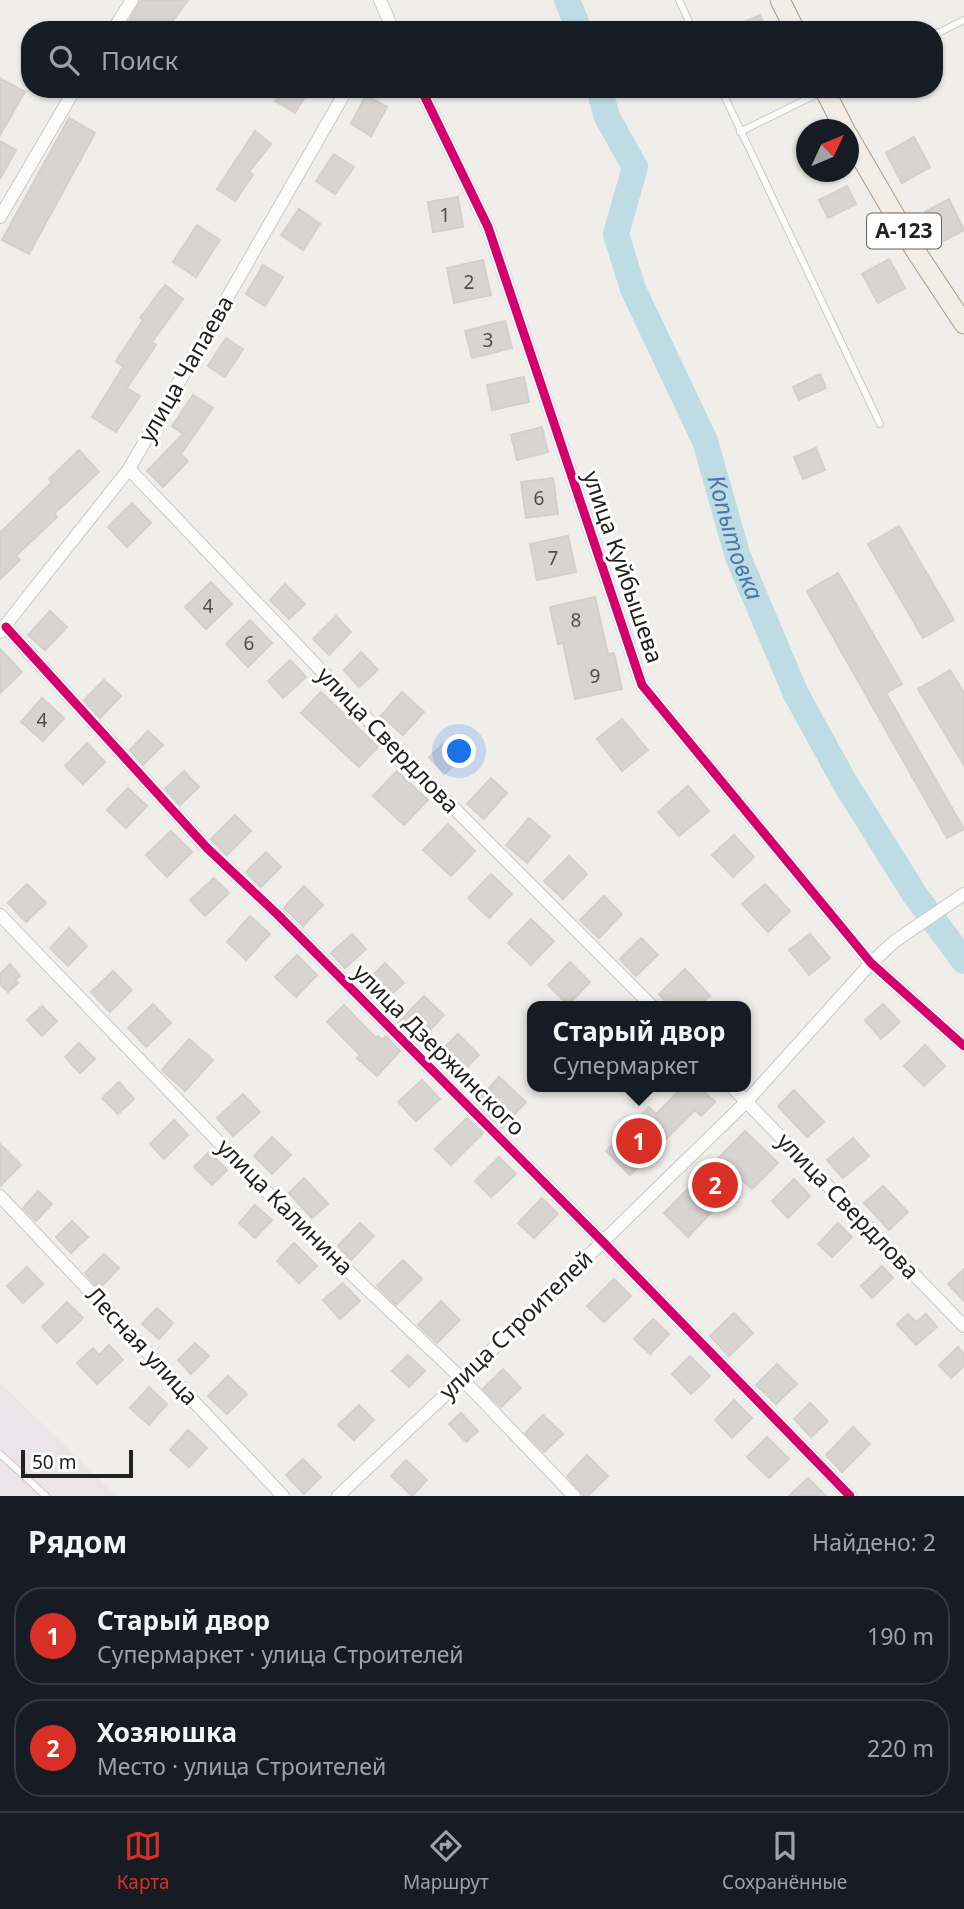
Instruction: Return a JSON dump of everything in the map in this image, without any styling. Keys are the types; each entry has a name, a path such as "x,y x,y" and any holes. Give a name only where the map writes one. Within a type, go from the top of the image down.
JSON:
{"main road":[{"path":"780,0 790,21"},
{"path":"829,98 840,119"},
{"name":"А-123","path":"859,152 915,250 964,324"}],"street":[{"path":"119,21 132,0"},
{"path":"380,0 386,21"},
{"path":"0,217 70,98"},
{"name":"улица Чапаева","path":"3,629 129,469 342,98"},
{"name":"улица Куйбышева","path":"425,98 488,227 642,685 871,963 964,1046"},
{"name":"улица Свердлова","path":"129,469 420,774 647,1001"},
{"name":"улица Дзержинского","path":"3,629 207,848 277,914 602,1241 850,1496"},
{"name":"улица Строителей","path":"338,1496 747,1101 871,963 895,941 964,894"},
{"name":"улица Калинина","path":"0,915 286,1212 462,1379 574,1496"},
{"name":"улица Свердлова","path":"737,1092 964,1326"},
{"name":"Лесная улица","path":"0,1196 284,1496"}],"lane":[{"path":"679,0 689,21"},
{"path":"943,30 964,20"},
{"path":"725,98 880,424"},
{"path":"740,132 807,98"},
{"path":"0,1454 46,1496"}],"shaded area":[{"path":"0,1383 117,1496 0,1496"}],"building":[{"path":"141,0 188,0 173,21 129,21"},
{"path":"760,15 763,21 746,21"},
{"path":"0,78 21,90 22,98 0,135"},
{"path":"277,98 304,98 295,113 275,101"},
{"path":"364,98 371,98 387,107 371,136 351,124"},
{"path":"69,118 95,133 29,254 2,240"},
{"path":"255,131 271,144 249,172 253,175 235,201 217,189"},
{"path":"914,137 930,167 902,183 886,153"},
{"path":"0,141 16,150 0,179"},
{"path":"334,154 354,167 335,194 316,181"},
{"path":"847,186 856,204 828,218 819,200"},
{"path":"458,197 463,227 433,232 428,202"},
{"path":"949,199 964,230 942,242 925,212"},
{"path":"299,209 320,224 303,250 281,235"},
{"path":"197,225 220,240 196,277 173,262"},
{"path":"889,259 905,288 878,303 862,274"},
{"path":"483,260 491,295 454,303 447,268"},
{"path":"263,265 283,277 265,306 246,294"},
{"path":"165,285 183,299 152,342 156,345 127,388 140,396 116,432 92,417 123,367 116,361 143,320 140,318"},
{"path":"505,321 512,348 472,358 465,331"},
{"path":"226,338 243,349 225,377 208,366"},
{"path":"820,374 826,388 799,400 793,387"},
{"path":"524,377 529,402 492,410 487,385"},
{"path":"193,395 213,408 181,454 188,461 163,487 147,471 183,434 172,426"},
{"path":"542,427 548,452 517,460 511,435"},
{"path":"816,448 825,470 803,479 794,457"},
{"path":"79,450 99,472 54,514 57,517 16,556 20,560 0,579 0,533 52,482 49,479"},
{"path":"553,478 558,514 526,518 521,482"},
{"path":"132,503 151,523 127,547 108,527"},
{"path":"899,526 954,620 923,638 868,544"},
{"path":"568,536 576,572 537,580 530,544"},
{"path":"838,573 902,684 886,693 964,829 947,838 807,591"},
{"path":"211,582 232,604 206,629 185,607"},
{"path":"285,584 305,604 289,619 270,600"},
{"path":"595,597 608,654 614,653 622,689 575,699 563,643 558,644 550,607"},
{"path":"50,611 67,627 45,650 28,635"},
{"path":"336,616 351,632 329,655 313,639"},
{"path":"250,620 272,643 248,667 226,644"},
{"path":"0,649 22,672 0,693"},
{"path":"361,652 378,670 359,687 344,670"},
{"path":"290,660 306,677 283,698 268,681"},
{"path":"950,670 964,693 964,765 918,689"},
{"path":"104,680 121,696 100,718 84,700"},
{"path":"321,692 378,747 359,767 301,713"},
{"path":"402,692 424,712 403,735 381,716"},
{"path":"42,698 64,718 43,741 21,722"},
{"path":"622,719 648,750 622,771 597,739"},
{"path":"148,731 163,745 143,765 130,750"},
{"path":"453,735 469,752 444,774 429,757"},
{"path":"87,743 105,762 83,784 65,766"},
{"path":"184,771 199,787 180,805 165,789"},
{"path":"397,771 428,800 404,825 373,796"},
{"path":"491,778 507,793 484,819 467,804"},
{"path":"688,786 709,811 679,836 658,812"},
{"path":"128,788 147,806 126,828 107,810"},
{"path":"235,815 251,831 227,855 211,839"},
{"path":"529,818 550,836 527,863 506,845"},
{"path":"448,824 475,851 451,876 423,850"},
{"path":"171,831 192,852 167,877 146,855"},
{"path":"734,835 754,857 733,877 712,855"},
{"path":"266,852 281,867 261,887 246,872"},
{"path":"569,856 587,874 563,899 544,881"},
{"path":"491,874 512,894 489,918 468,898"},
{"path":"214,878 229,893 205,916 190,900"},
{"path":"27,884 46,903 26,922 8,903"},
{"path":"765,884 790,911 768,932 742,904"},
{"path":"304,886 323,905 303,926 284,908"},
{"path":"604,896 622,914 599,938 580,920"},
{"path":"250,916 270,934 246,960 227,942"},
{"path":"531,919 554,941 531,965 508,943"},
{"path":"69,928 87,946 68,966 50,948"},
{"path":"352,934 366,949 345,968 331,953"},
{"path":"810,934 830,958 809,975 789,950"},
{"path":"641,938 658,955 636,976 620,959"},
{"path":"297,955 317,975 296,997 275,977"},
{"path":"570,962 590,982 572,1001 564,1001 548,985"},
{"path":"385,963 404,983 380,1005 362,986"},
{"path":"10,964 20,976 15,980 18,983 8,992 0,984 0,974"},
{"path":"685,969 710,996 704,1001 665,1001 659,994"},
{"path":"113,971 132,990 110,1012 91,992"},
{"path":"424,996 444,1015 418,1043 398,1023"},
{"path":"153,1004 171,1023 146,1047 128,1028"},
{"path":"883,1004 900,1022 881,1039 865,1020"},
{"path":"344,1005 376,1038 378,1036 382,1040 386,1036 400,1051 377,1076 357,1058 360,1055 327,1022"},
{"path":"42,1006 57,1021 42,1036 27,1020"},
{"path":"458,1034 479,1055 455,1079 434,1058"},
{"path":"189,1039 213,1060 185,1091 162,1070"},
{"path":"79,1043 95,1059 80,1073 65,1057"},
{"path":"925,1045 945,1066 924,1086 904,1066"},
{"path":"499,1077 526,1102 502,1128 476,1102"},
{"path":"422,1080 440,1099 416,1121 398,1102"},
{"path":"119,1082 134,1099 118,1114 102,1098"},
{"path":"794,1090 824,1122 807,1137 778,1106"},
{"path":"678,1092 704,1092 715,1102 701,1116 695,1110 630,1175 606,1151 649,1107 656,1114"},
{"path":"243,1094 260,1112 233,1136 217,1118"},
{"path":"467,1118 483,1133 451,1165 435,1149"},
{"path":"174,1120 188,1135 164,1159 150,1144"},
{"path":"745,1131 778,1163 752,1189 742,1180 688,1237 664,1213"},
{"path":"272,1137 291,1155 272,1174 254,1156"},
{"path":"853,1138 869,1156 843,1178 827,1160"},
{"path":"0,1144 21,1165 0,1186"},
{"path":"209,1152 227,1170 212,1185 194,1167"},
{"path":"499,1157 516,1174 491,1197 475,1181"},
{"path":"304,1178 328,1204 312,1218 289,1193"},
{"path":"794,1179 810,1196 788,1218 772,1201"},
{"path":"883,1186 908,1212 889,1230 864,1203"},
{"path":"38,1191 52,1204 36,1221 23,1208"},
{"path":"542,1198 558,1214 534,1238 518,1223"},
{"path":"255,1205 272,1220 255,1238 239,1223"},
{"path":"72,1221 88,1237 71,1253 56,1237"},
{"path":"360,1223 374,1236 351,1260 338,1246"},
{"path":"838,1223 852,1237 832,1257 818,1244"},
{"path":"294,1243 317,1266 299,1283 277,1261"},
{"path":"104,1254 119,1268 99,1289 85,1273"},
{"path":"403,1260 422,1279 396,1305 377,1286"},
{"path":"882,1266 893,1278 872,1298 861,1286"},
{"path":"27,1267 43,1284 23,1303 7,1286"},
{"path":"964,1269 964,1301 948,1284"},
{"path":"614,1279 631,1296 604,1322 587,1306"},
{"path":"343,1283 360,1301 340,1319 323,1300"},
{"path":"441,1301 460,1320 437,1343 418,1325"},
{"path":"67,1302 83,1318 57,1343 42,1327"},
{"path":"157,1308 173,1323 159,1339 142,1324"},
{"path":"734,1313 753,1333 729,1356 710,1336"},
{"path":"908,1314 916,1322 926,1314 937,1327 916,1345 897,1324"},
{"path":"653,1319 669,1334 650,1354 634,1339"},
{"path":"195,1343 209,1356 191,1374 178,1360"},
{"path":"109,1345 123,1360 97,1384 77,1363 93,1348 99,1355"},
{"path":"958,1347 964,1354 964,1366 951,1378 939,1365"},
{"path":"408,1355 425,1371 409,1387 392,1371"},
{"path":"690,1356 710,1376 691,1394 672,1374"},
{"path":"777,1364 797,1384 776,1404 756,1385"},
{"path":"503,1369 521,1388 501,1407 483,1389"},
{"path":"228,1376 247,1394 227,1414 208,1396"},
{"path":"149,1387 167,1404 149,1425 130,1408"},
{"path":"734,1400 752,1418 732,1438 715,1420"},
{"path":"810,1403 828,1421 811,1437 794,1419"},
{"path":"359,1405 374,1420 354,1440 338,1425"},
{"path":"461,1413 478,1431 466,1442 449,1424"},
{"path":"543,1415 563,1434 544,1452 525,1433"},
{"path":"853,1427 870,1444 842,1472 826,1455"},
{"path":"188,1430 207,1448 189,1467 170,1450"},
{"path":"767,1437 789,1459 769,1478 747,1457"},
{"path":"587,1455 608,1476 588,1496 584,1496 567,1476"},
{"path":"303,1459 321,1477 304,1494 286,1475"},
{"path":"406,1460 427,1480 412,1496 391,1476"},
{"path":"808,1478 826,1496 789,1496"}],"waterway":[{"name":"Копытовка","path":"567,0 575,21"},
{"name":"Копытовка","path":"602,98 607,117 635,167 616,234 633,289 705,441 738,557 796,694 845,783 915,895 964,961"}],"cycle path":[{"path":"425,98 488,227 642,685 871,963 964,1046"},
{"path":"6,627 207,848 277,914 602,1241 850,1496"}],"place":[{"name":"Старый двор","path":"639,1141"},
{"name":"Хозяюшка","path":"715,1185"}]}
